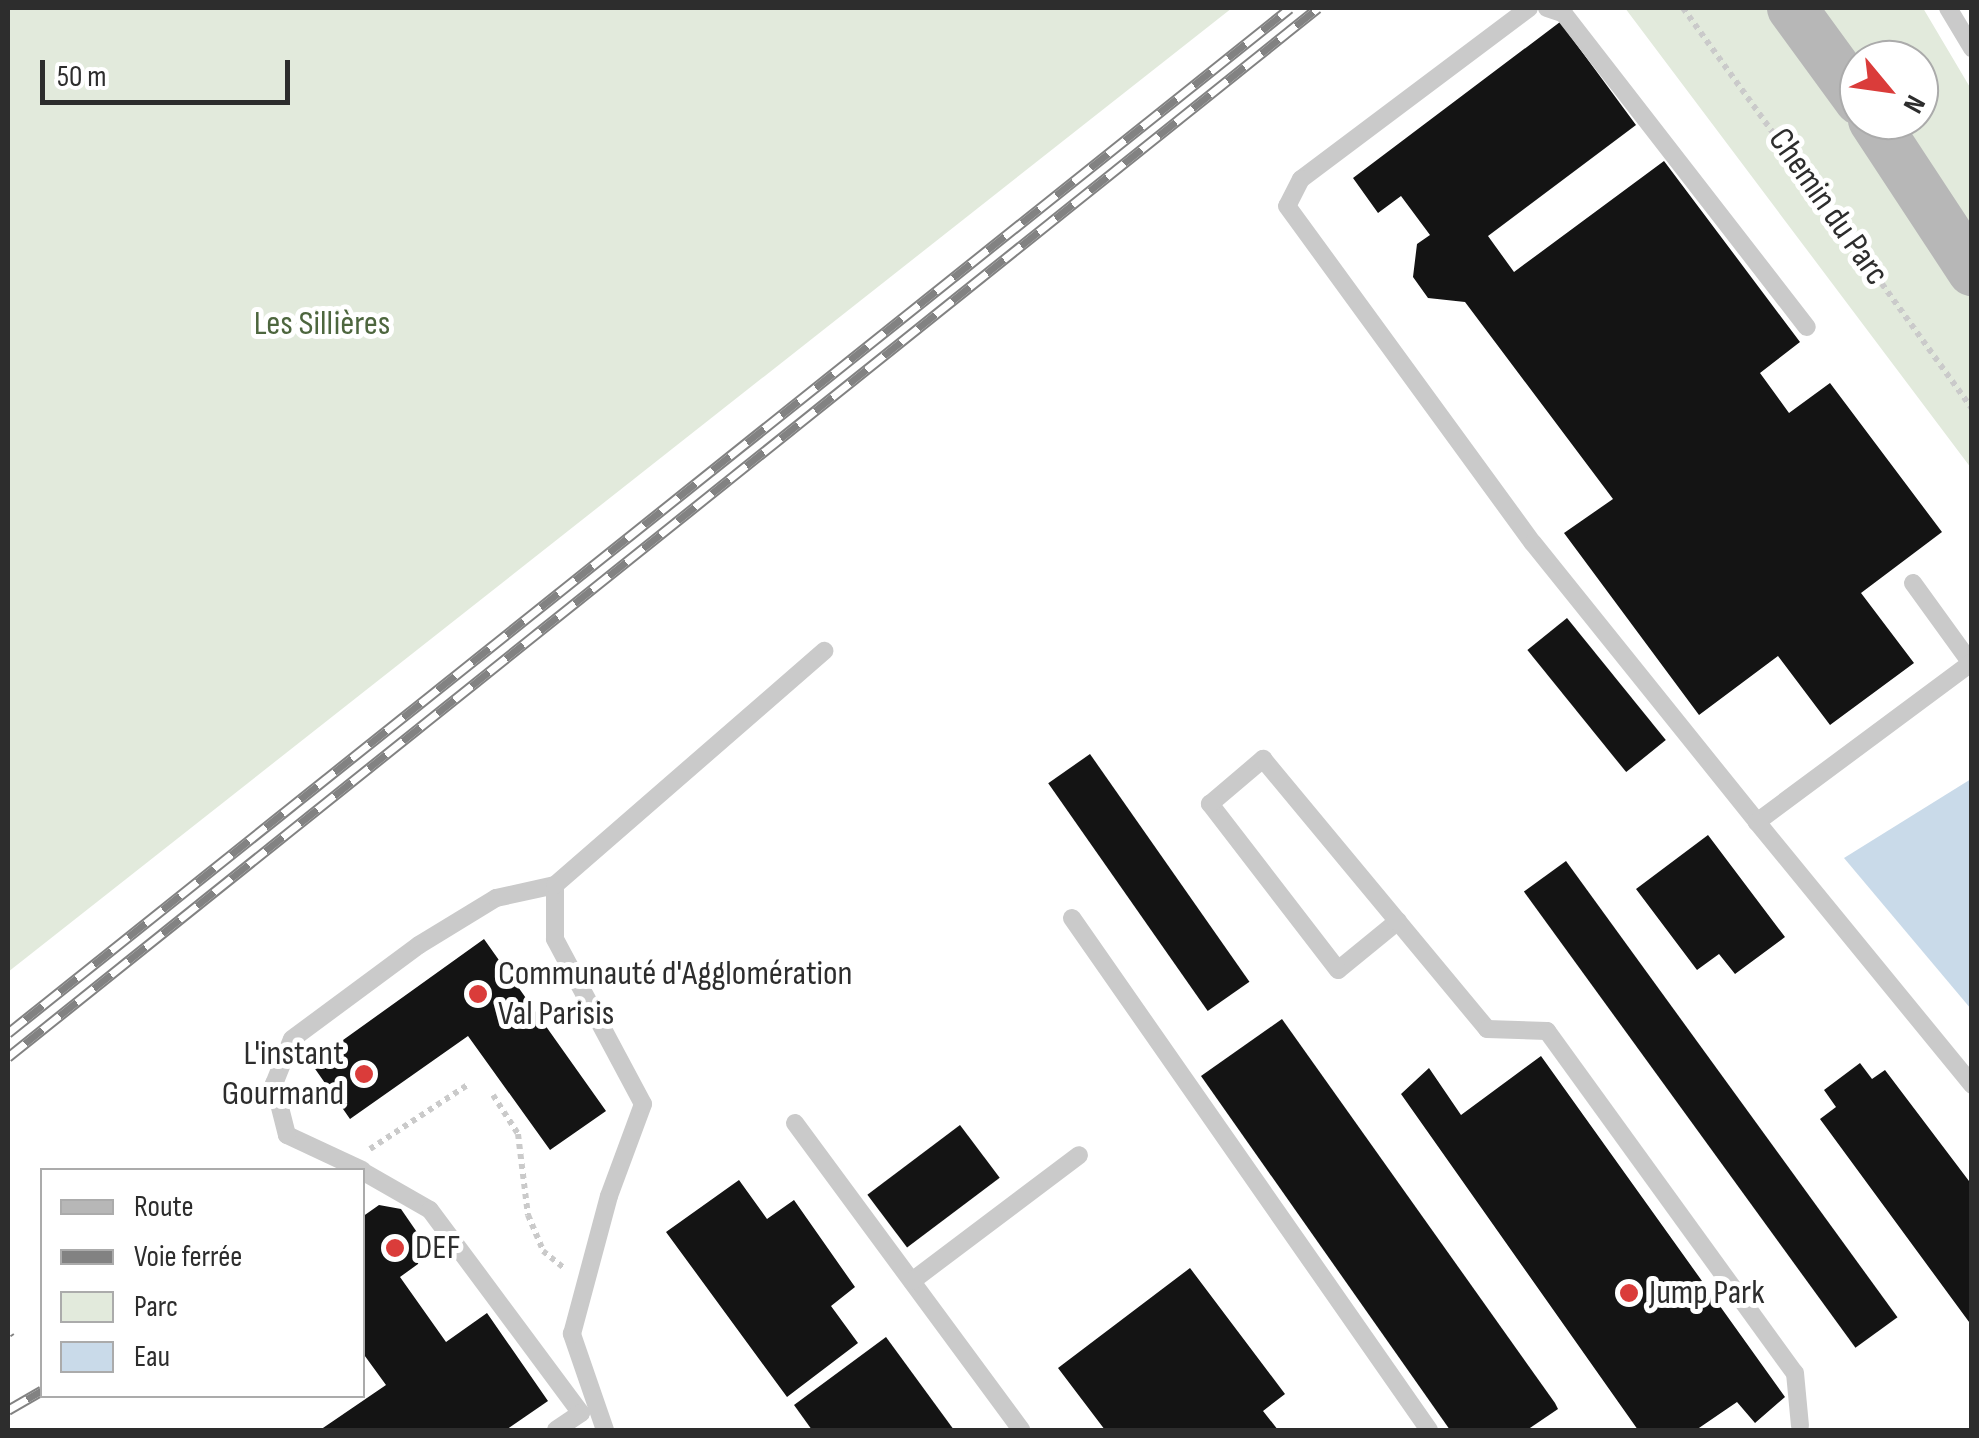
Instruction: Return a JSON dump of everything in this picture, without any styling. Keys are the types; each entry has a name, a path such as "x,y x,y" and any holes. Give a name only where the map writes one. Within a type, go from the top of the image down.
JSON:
{"main road":[{"path":"1792,8 1839,73"},
{"path":"1886,140 1972,271"}],"lane":[{"path":"1530,8 1301,179 1287,206 1533,543 1972,1085"},
{"path":"1547,8 1564,14 1808,328"},
{"path":"1948,8 1972,48"},
{"path":"1757,822 1970,663 1912,583"},
{"path":"356,1168 287,1136 274,1084 292,1039 419,944 496,898 555,885 824,651"},
{"path":"1398,922 1338,970 1210,804 1264,759 1487,1028 1547,1031 1795,1373 1800,1426"},
{"path":"555,885 555,939 643,1104 572,1334 605,1430"},
{"path":"1072,918 1429,1430"},
{"path":"795,1123 1020,1430"},
{"path":"912,1282 1079,1155"},
{"path":"365,1173 430,1210 581,1413 556,1430"}],"path":[{"name":"Chemin du Parc","path":"1683,8 1972,408"},
{"path":"359,1168 469,1084"},
{"path":"493,1095 518,1134 528,1214 544,1251 584,1286"}],"green space":[{"name":"Les Sillières","path":"8,8 1232,8 8,972"},
{"path":"1625,8 1923,8 1971,89 1971,468"}],"water":[{"path":"1971,779 1971,1009 1844,858"}],"building":[{"path":"1560,22 1636,125 1488,236 1514,272 1664,161 1800,342 1760,373 1789,413 1830,383 1942,532 1861,593 1914,663 1830,725 1778,656 1699,715 1564,533 1613,499 1465,302 1428,298 1413,277 1417,244 1430,235 1401,196 1378,213 1353,178"},
{"path":"1567,618 1666,740 1626,772 1527,650"},
{"path":"1090,754 1249,982 1208,1011 1048,783"},
{"path":"1708,835 1785,937 1735,974 1719,954 1697,970 1636,889"},
{"path":"1566,861 1898,1317 1855,1348 1524,892"},
{"path":"484,939 606,1111 550,1150 468,1036 350,1119 311,1063"},
{"path":"1282,1019 1555,1403 1558,1409 1527,1430 1450,1430 1201,1076"},
{"name":"Jump Park","path":"1541,1056 1785,1397 1755,1423 1737,1402 1696,1430 1638,1430 1401,1094 1429,1068 1461,1115"},
{"path":"1860,1063 1872,1079 1885,1070 1972,1185 1972,1326 1820,1119 1836,1107 1824,1090"},
{"path":"960,1125 1000,1178 907,1248 867,1195"},
{"path":"739,1180 767,1219 794,1200 855,1287 831,1306 858,1343 787,1397 666,1232"},
{"path":"379,1205 401,1209 423,1241 418,1264 400,1277 446,1342 487,1313 548,1401 506,1430 320,1430 386,1385 365,1356 365,1215"},
{"path":"1190,1268 1285,1394 1263,1411 1278,1430 1105,1430 1058,1368"},
{"path":"886,1337 954,1430 812,1430 794,1405"}],"railway":[{"path":"8,1033 1290,8"},
{"path":"8,1057 1318,8"},
{"path":"8,1410 40,1391"}],"place":[{"name":"Communauté d'Agglomération Val Parisis","path":"478,994"},
{"name":"L'instant Gourmand","path":"364,1074"},
{"name":"DEF","path":"395,1248"},
{"name":"Jump Park","path":"1629,1293"}]}
